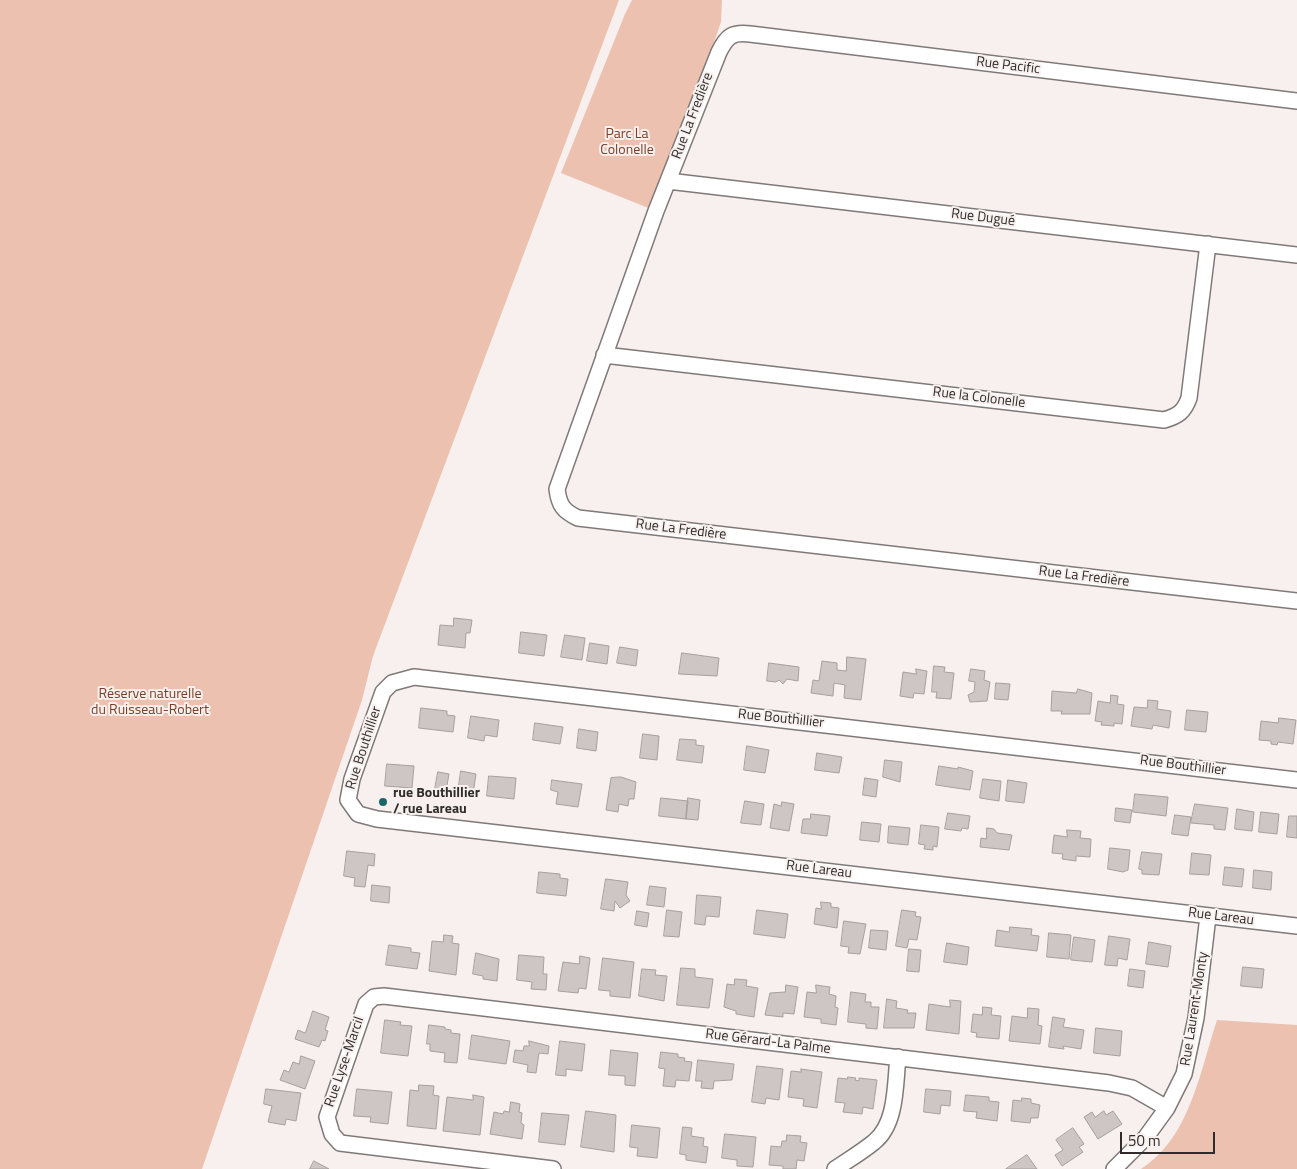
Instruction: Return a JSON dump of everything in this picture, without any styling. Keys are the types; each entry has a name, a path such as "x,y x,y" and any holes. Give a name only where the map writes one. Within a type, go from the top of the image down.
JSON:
{"street":[{"name":"Rue Pacific","path":"724,42 732,34 750,34 1297,101"},
{"name":"Rue La Fredière","path":"724,42 668,181 557,489 559,502 566,513 578,518 1297,600"},
{"name":"Rue Dugué","path":"668,181 1297,255"},
{"name":"Rue la Colonelle","path":"604,355 1164,420 1176,417 1185,408 1189,398 1208,244"},
{"name":"Rue Bouthillier","path":"348,800 352,779 383,692 392,683 414,677 1297,780"},
{"name":"Rue Lareau","path":"348,800 358,814 377,820 1297,926"},
{"name":"Rue Laurent-Monty","path":"1114,1169 1146,1137 1167,1108 1184,1074 1191,1049 1208,916"},
{"name":"Rue Gérard-La Palme","path":"366,1004 374,997 384,996 1109,1082 1137,1090 1167,1108"},
{"name":"Rue Lyse-Marcil","path":"366,1004 327,1117 332,1134 340,1142 553,1169"},
{"path":"835,1169 875,1142 884,1131 893,1101 898,1058"}],"green space":[{"name":"Réserve naturelle du Ruisseau-Robert","path":"0,0 619,0 373,656 362,700 202,1169 0,1169"},
{"name":"Parc La Colonelle","path":"632,0 722,0 721,22 656,211 561,173"},
{"path":"1217,1020 1297,1025 1297,1169 1141,1169 1158,1156 1182,1122 1191,1102"}],"building":[{"path":"454,618 472,620 470,633 466,633 465,648 438,645 440,625 453,626"},
{"path":"521,632 547,635 544,656 519,653"},
{"path":"565,635 585,638 582,660 561,657"},
{"path":"590,643 609,646 607,664 587,661"},
{"path":"620,647 638,650 636,666 617,663"},
{"path":"682,653 719,658 717,676 679,674"},
{"path":"847,657 866,659 861,700 844,698 845,685 834,683 833,696 811,693 813,680 819,681 822,661 837,663 837,670 846,671"},
{"path":"769,663 799,667 798,681 787,679 783,684 779,680 776,682 767,681"},
{"path":"934,666 945,667 944,672 954,673 951,699 936,698 937,692 932,692"},
{"path":"916,669 927,671 924,694 914,693 913,698 900,696 903,672 916,674"},
{"path":"971,669 985,671 984,680 990,682 987,701 970,702 968,695 974,692 975,682 969,681"},
{"path":"996,683 1010,684 1008,700 995,699"},
{"path":"1078,689 1092,693 1090,714 1061,714 1062,711 1051,711 1052,691 1076,693"},
{"path":"1111,695 1118,696 1117,704 1124,705 1122,724 1114,723 1114,726 1101,725 1102,722 1095,721 1098,701 1110,703"},
{"path":"1148,700 1158,701 1157,709 1171,711 1169,728 1153,725 1152,729 1131,726 1134,707 1147,708"},
{"path":"421,708 447,711 447,715 455,716 453,732 419,728"},
{"path":"1187,710 1208,712 1206,732 1185,730"},
{"path":"471,716 499,720 497,737 485,735 484,741 468,738"},
{"path":"1279,718 1296,720 1293,744 1278,742 1277,745 1271,744 1271,741 1259,740 1261,721 1278,723"},
{"path":"535,723 563,727 560,744 533,740"},
{"path":"579,729 598,732 596,751 577,748"},
{"path":"643,734 659,736 657,760 640,758"},
{"path":"680,739 696,740 696,745 704,746 702,763 677,760"},
{"path":"747,746 769,750 765,773 744,770"},
{"path":"817,753 842,757 839,773 815,770"},
{"path":"885,760 902,762 900,782 883,777"},
{"path":"387,764 414,766 412,788 385,786"},
{"path":"939,766 958,769 958,767 973,771 970,790 936,785"},
{"path":"461,771 476,774 473,794 458,792"},
{"path":"438,772 449,774 446,791 435,789"},
{"path":"489,776 516,778 514,799 487,796"},
{"path":"621,777 636,782 634,799 629,799 628,806 619,804 618,812 606,810 611,778"},
{"path":"865,778 878,780 876,797 863,795"},
{"path":"983,779 1001,781 999,801 980,798"},
{"path":"552,780 582,784 578,807 556,804 558,792 551,790"},
{"path":"1008,780 1027,783 1024,803 1006,801"},
{"path":"1135,794 1168,797 1166,816 1133,812"},
{"path":"661,798 688,801 686,819 659,816"},
{"path":"688,798 700,800 698,820 686,819"},
{"path":"745,801 764,804 761,825 741,823"},
{"path":"782,802 794,804 789,831 770,828 774,804 781,806"},
{"path":"1195,804 1228,808 1225,830 1214,829 1214,825 1191,823"},
{"path":"1116,808 1132,810 1130,823 1115,821"},
{"path":"1237,809 1254,812 1252,831 1235,829"},
{"path":"1261,812 1279,814 1277,834 1259,832"},
{"path":"948,813 970,816 968,829 962,828 961,831 945,829"},
{"path":"811,814 830,816 827,836 801,833 803,819 810,819"},
{"path":"1175,815 1191,817 1188,836 1172,834"},
{"path":"1289,816 1297,816 1297,838 1287,837"},
{"path":"862,822 881,824 879,842 860,840"},
{"path":"921,825 939,827 937,847 933,846 933,850 924,849 925,845 919,844"},
{"path":"889,826 910,828 908,845 888,843"},
{"path":"987,828 994,829 997,833 1012,835 1009,850 980,847 981,838 986,839"},
{"path":"1067,830 1081,831 1080,838 1091,839 1090,857 1076,856 1076,861 1062,859 1063,854 1052,853 1054,835 1067,837"},
{"path":"1110,848 1130,850 1128,870 1123,872 1108,869"},
{"path":"347,851 375,854 374,866 368,865 365,887 354,886 355,878 344,876"},
{"path":"1142,852 1162,854 1159,875 1142,874 1142,870 1139,869"},
{"path":"1192,853 1211,855 1209,875 1190,874"},
{"path":"1225,867 1244,869 1242,887 1223,885"},
{"path":"1254,870 1272,872 1271,890 1253,888"},
{"path":"539,872 560,874 560,878 568,879 566,896 537,893"},
{"path":"606,879 628,882 626,895 630,901 620,908 615,901 614,911 601,909"},
{"path":"372,885 390,887 389,903 371,901"},
{"path":"650,886 666,888 664,907 647,905"},
{"path":"697,895 721,897 719,917 706,916 705,925 695,924"},
{"path":"821,902 831,903 831,907 839,908 837,928 814,924 816,908 821,909"},
{"path":"667,910 682,912 679,937 664,936"},
{"path":"757,910 788,914 785,938 754,934"},
{"path":"902,910 916,912 915,916 921,917 917,940 909,939 907,948 896,946"},
{"path":"637,911 649,913 647,927 635,925"},
{"path":"844,921 866,924 860,954 848,953 849,947 841,946"},
{"path":"1010,927 1032,929 1031,935 1039,936 1037,951 995,946 997,930 1009,932"},
{"path":"871,930 888,931 886,950 869,948"},
{"path":"1049,933 1071,935 1069,959 1047,957"},
{"path":"444,935 453,936 452,943 459,944 456,975 429,971 432,941 443,942"},
{"path":"1109,936 1130,939 1127,960 1118,958 1117,966 1105,965"},
{"path":"1074,937 1095,940 1092,962 1071,960"},
{"path":"1149,942 1171,946 1168,967 1146,964"},
{"path":"947,943 969,947 967,965 944,962"},
{"path":"389,945 411,948 411,952 420,953 417,969 386,965"},
{"path":"909,949 921,950 919,972 907,971"},
{"path":"476,953 499,959 497,981 483,979 483,976 473,974"},
{"path":"519,955 544,957 543,974 547,974 546,990 531,989 532,982 517,980"},
{"path":"580,956 590,958 586,989 579,988 578,993 558,991 563,962 579,964"},
{"path":"603,958 634,962 630,998 610,996 610,991 599,990"},
{"path":"1243,967 1264,969 1262,988 1241,986"},
{"path":"681,968 695,969 695,977 713,979 709,1008 677,1005"},
{"path":"642,969 656,970 655,975 667,976 664,1001 639,996"},
{"path":"1130,969 1145,971 1143,988 1128,986"},
{"path":"735,979 747,980 746,986 758,988 754,1017 736,1014 736,1011 724,1007 727,984 734,985"},
{"path":"786,985 798,987 794,1014 783,1013 783,1017 765,1015 770,993 785,992"},
{"path":"816,985 830,987 829,994 836,996 835,1007 838,1008 836,1025 821,1023 821,1019 804,1017 807,992 816,993"},
{"path":"851,992 866,994 865,1002 871,1002 871,1007 879,1007 877,1029 866,1028 866,1024 848,1022"},
{"path":"887,999 897,1001 896,1008 908,1010 907,1013 916,1013 914,1028 884,1028"},
{"path":"950,1000 961,1001 959,1034 926,1030 929,1004 950,1007"},
{"path":"983,1007 992,1008 991,1015 1001,1016 999,1039 976,1037 977,1033 971,1032 973,1014 982,1015"},
{"path":"1028,1008 1039,1009 1038,1025 1042,1026 1040,1044 1009,1041 1012,1016 1027,1018"},
{"path":"313,1011 329,1017 325,1030 328,1031 325,1041 322,1040 319,1047 295,1039 298,1030 305,1033"},
{"path":"1053,1017 1065,1019 1063,1027 1084,1030 1081,1049 1063,1046 1064,1049 1049,1047"},
{"path":"385,1020 401,1022 400,1025 412,1026 408,1056 381,1053"},
{"path":"429,1025 445,1027 445,1029 451,1030 451,1033 460,1034 457,1063 444,1062 445,1053 430,1051 430,1044 427,1044"},
{"path":"1096,1028 1122,1031 1120,1056 1094,1053"},
{"path":"472,1035 510,1041 506,1064 469,1059"},
{"path":"529,1041 549,1046 548,1054 539,1053 536,1073 527,1072 528,1065 513,1062 515,1050 523,1051 524,1046 529,1046"},
{"path":"560,1041 585,1044 582,1071 566,1069 566,1076 556,1075"},
{"path":"611,1050 638,1053 635,1086 625,1085 625,1076 609,1075"},
{"path":"661,1052 678,1054 678,1057 685,1058 684,1061 692,1062 689,1081 676,1080 675,1087 663,1086 665,1069 659,1068"},
{"path":"301,1056 315,1061 305,1089 280,1080 284,1070 289,1072 293,1062 299,1064"},
{"path":"698,1060 734,1064 732,1080 714,1081 713,1089 701,1088 702,1081 696,1081"},
{"path":"757,1066 783,1069 779,1100 766,1098 765,1104 752,1102"},
{"path":"801,1069 822,1072 817,1108 803,1106 804,1099 788,1097 791,1071 801,1072"},
{"path":"848,1077 856,1078 855,1080 859,1081 859,1078 877,1080 873,1109 863,1107 862,1114 843,1112 845,1103 835,1102 838,1078 847,1079"},
{"path":"419,1085 434,1086 433,1095 439,1096 436,1129 407,1126 410,1090 418,1091"},
{"path":"266,1089 301,1093 296,1121 286,1119 285,1125 268,1122 272,1106 264,1104"},
{"path":"357,1089 392,1092 388,1124 370,1122 371,1117 354,1116"},
{"path":"926,1089 951,1091 950,1106 941,1105 940,1114 924,1112"},
{"path":"473,1095 484,1097 480,1135 443,1131 447,1097 473,1100"},
{"path":"966,1095 989,1097 989,1101 999,1102 997,1121 976,1118 977,1112 964,1111"},
{"path":"1022,1098 1031,1099 1031,1103 1040,1105 1038,1118 1031,1118 1030,1123 1011,1121 1013,1100 1021,1101"},
{"path":"511,1102 520,1104 519,1112 522,1113 521,1123 524,1125 522,1139 490,1134 494,1112 503,1114 504,1111 509,1112"},
{"path":"586,1111 616,1115 614,1152 581,1147"},
{"path":"1104,1111 1106,1115 1113,1111 1122,1124 1098,1139 1084,1117 1092,1112 1095,1117"},
{"path":"542,1113 569,1115 565,1145 539,1142"},
{"path":"632,1125 660,1128 657,1158 637,1156 638,1148 630,1147"},
{"path":"683,1127 692,1128 691,1136 704,1138 703,1146 708,1147 706,1163 686,1160 686,1155 680,1154"},
{"path":"1073,1128 1084,1144 1079,1147 1083,1152 1062,1166 1055,1155 1063,1150 1056,1140"},
{"path":"725,1134 756,1137 753,1167 737,1166 737,1160 722,1158"},
{"path":"787,1135 801,1136 800,1142 807,1143 804,1161 797,1160 796,1169 783,1169 783,1166 769,1165 771,1146 781,1147 782,1141 786,1141"},
{"path":"1027,1155 1037,1169 1006,1169"},
{"path":"314,1161 329,1169 310,1169"}],"place":[{"name":"rue Bouthillier / rue Lareau","path":"383,802"}]}
